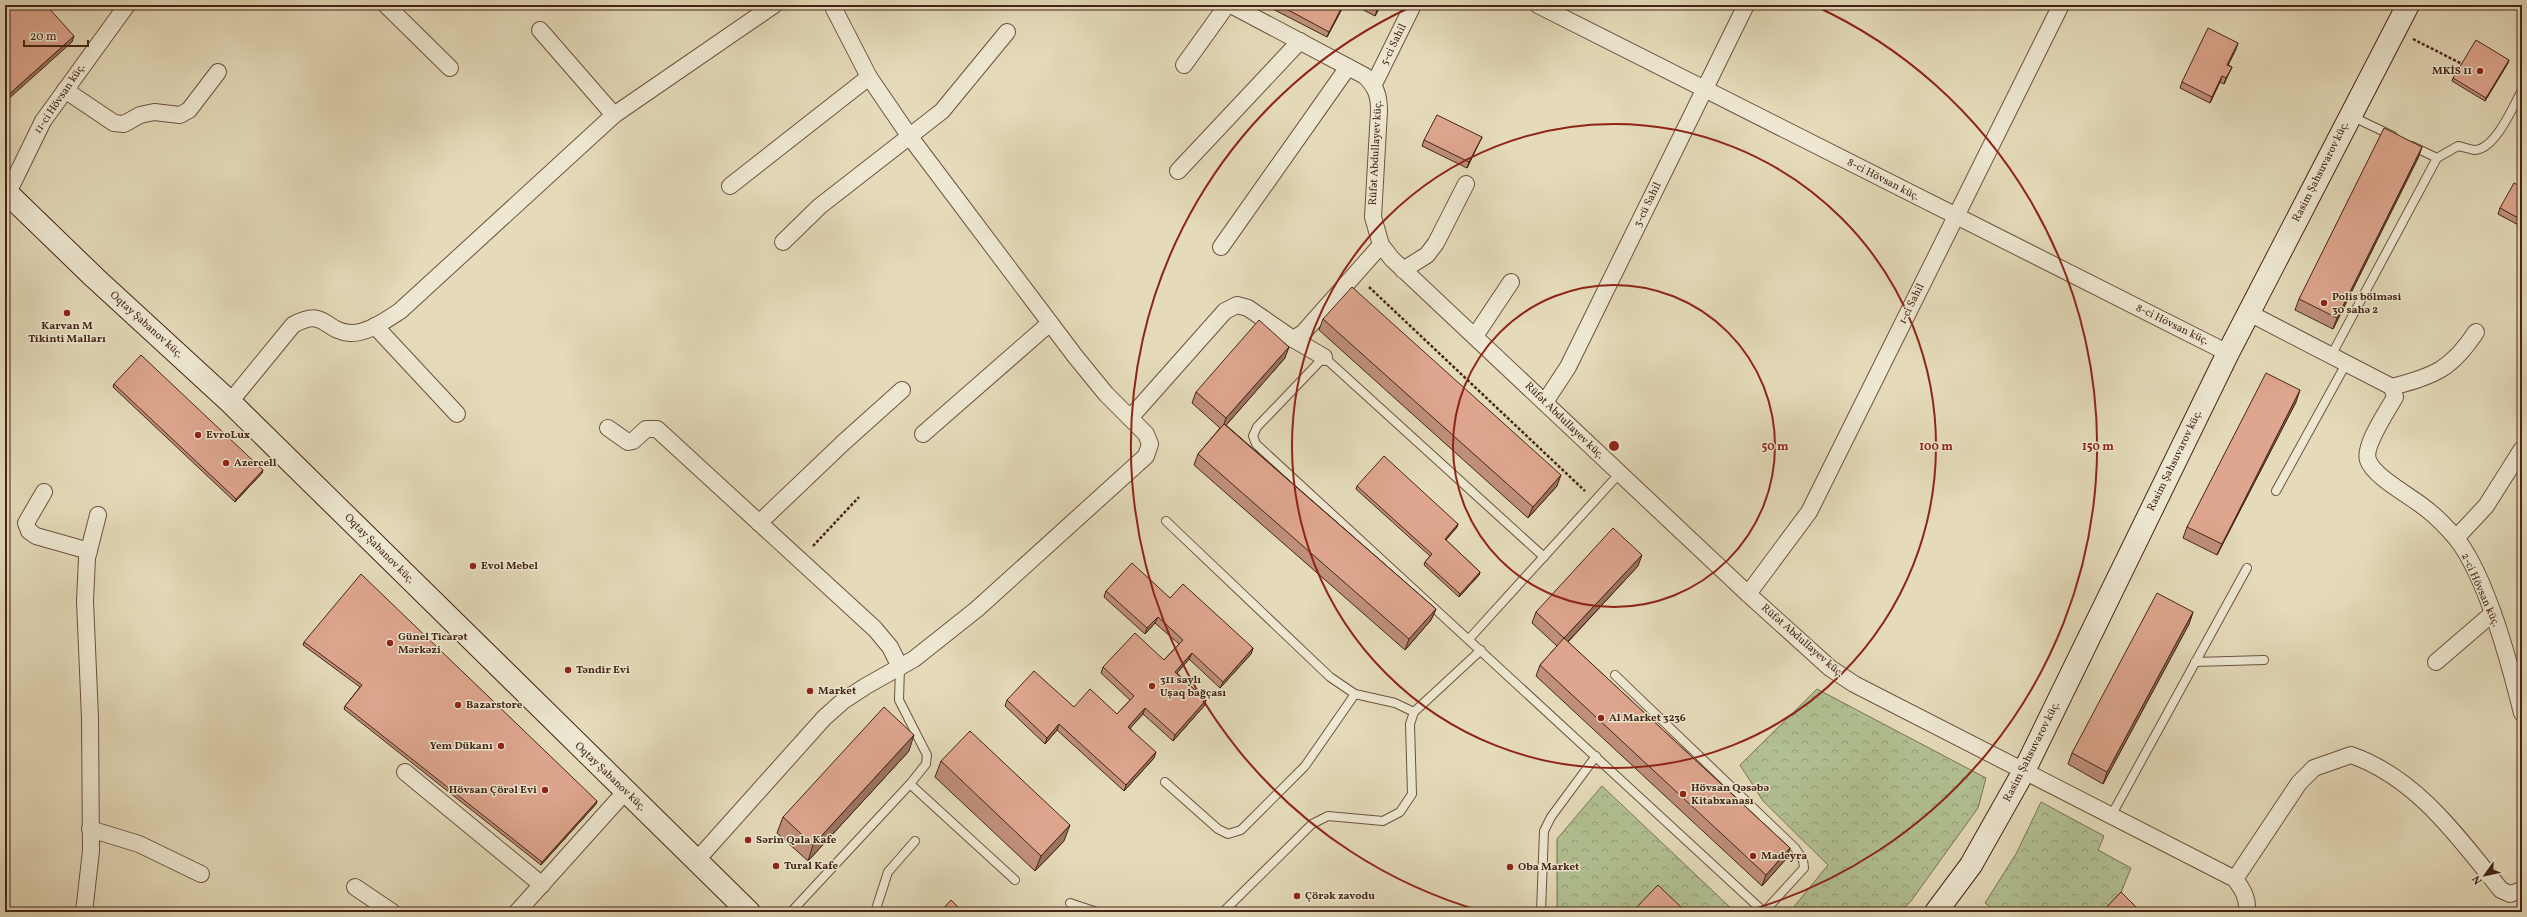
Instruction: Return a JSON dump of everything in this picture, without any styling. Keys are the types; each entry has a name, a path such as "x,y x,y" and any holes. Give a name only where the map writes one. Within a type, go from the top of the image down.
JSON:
{"street":[{"name":"11-ci Hövsan küç.","path":"6,195 30,144 65,90 127,5"},
{"path":"386,5 450,68"},
{"path":"230,402 293,325 307,317 316,318 348,333 357,333 375,326 400,311 614,115 774,5"},
{"path":"696,861 824,718 843,701 914,659 977,608 1146,456 1150,444 1146,434 1106,394 1050,323 910,137 868,77 832,5"},
{"path":"1184,65 1227,5"},
{"name":"Rüfət Abdullayev küç.","path":"1230,5 1366,76 1374,84 1379,96 1379,111 1373,217 1382,245 1403,270 1545,402 1619,474 1830,668 1854,684 2235,879"},
{"name":"5-ci Sahil","path":"1374,84 1413,5"},
{"name":"8-ci Hövsan küç.","path":"1538,5 2228,353"},
{"name":"3-cü Sahil","path":"1545,402 1568,367 1746,5"},
{"name":"1-ci Sahil","path":"1748,594 1809,512 2061,5"},
{"name":"Rasim Şahsuvarov küç.","path":"1936,912 1971,866 2024,771 2228,353 2408,5"},
{"path":"540,30 614,115"},
{"path":"783,242 820,206 942,111 1007,32"},
{"path":"1178,171 1300,42"},
{"path":"1221,247 1348,67"},
{"path":"65,90 114,123 124,124 140,115 154,112 180,115 189,110 218,72"},
{"path":"730,186 868,77"},
{"path":"1403,270 1427,255 1436,243 1466,184"},
{"name":"Oqtay Şabanov küç.","path":"6,195 230,402 625,792 749,912"},
{"path":"1293,339 1303,333 1382,245"},
{"path":"1475,336 1511,282"},
{"path":"1130,418 1225,311 1237,305 1248,308 1293,339 1324,357"},
{"path":"2249,313 2332,354 2392,386 2424,378 2454,361 2476,332"},
{"path":"923,434 1050,323"},
{"path":"375,326 457,414"},
{"name":"2-ci Hövsan küç.","path":"2392,386 2395,397 2367,448 2368,459 2375,471 2431,512 2456,538 2471,564 2493,613 2522,713"},
{"path":"759,523 844,442 902,390"},
{"path":"608,428 628,442 633,441 646,429 657,429 875,629 890,647 900,667"},
{"path":"2456,538 2486,506 2522,449"},
{"path":"44,492 26,523 28,531 36,536 89,551"},
{"path":"84,912 91,851 90,718 85,601 89,551 98,515"},
{"path":"2436,662 2493,613"},
{"path":"2247,912 2248,903 2244,891 2235,879 2299,783 2314,768 2351,755 2393,775 2440,815 2501,890 2510,894 2522,890"},
{"path":"405,772 542,885"},
{"path":"517,912 625,792"},
{"path":"90,829 139,844 201,874"},
{"path":"355,887 392,912"}],"lane":[{"path":"2332,354 2437,158 2445,155 2454,147 2458,146 2474,150 2493,141 2522,90"},
{"path":"2350,116 2437,158"},
{"path":"1544,557 1324,357 1257,427 1253,436 1256,444 1764,912 1804,868 1803,860 1795,848 1614,675"},
{"path":"2276,490 2347,362"},
{"path":"1469,639 1619,474"},
{"path":"1166,521 1330,678 1355,694 1394,702 1414,712"},
{"path":"2111,816 2247,568"},
{"path":"1223,912 1294,840 1312,824 1328,816 1383,821 1400,812 1412,794 1410,724 1414,712 1481,650"},
{"path":"2195,662 2264,660"},
{"path":"791,912 910,784 926,764 927,755 899,700 900,667"},
{"path":"1165,782 1218,829 1228,834 1242,830 1305,766 1355,694"},
{"path":"1541,912 1544,832 1551,817 1596,756"},
{"path":"910,784 1015,880"},
{"path":"875,912 888,872 915,841"},
{"path":"1070,903 1097,912"}],"path":[{"path":"2395,29 2462,64"},
{"path":"1356,274 1595,500"},
{"path":"799,560 859,497"}],"green space":[{"path":"1817,689 1986,778 1978,808 1911,901 1900,912 1798,912 1793,908 1828,865 1763,801 1740,765"},
{"path":"1602,786 1735,912 1557,912 1557,839"},
{"path":"2041,802 2104,836 2098,850 2131,868 2120,895 2104,912 1997,912 1985,903 2016,854"}],"building":[{"path":"5,5 46,5 74,36 6,97 5,95"},
{"path":"1279,5 1343,5 1329,32"},
{"path":"1367,5 1380,5 1377,10"},
{"path":"2208,28 2238,43 2227,65 2232,67 2226,78 2222,76 2212,97 2182,82"},
{"path":"2476,40 2509,60 2486,98 2453,78"},
{"path":"1437,115 1482,137 1469,162 1424,140"},
{"path":"2384,128 2422,147 2337,318 2299,299"},
{"path":"2514,183 2522,187 2522,220 2500,208"},
{"path":"1352,287 1561,475 1533,507 1323,319"},
{"path":"1259,320 1289,347 1226,418 1196,392"},
{"path":"141,355 263,470 236,499 114,384"},
{"path":"2266,373 2300,390 2222,544 2187,527"},
{"path":"1224,424 1436,609 1409,639 1198,454"},
{"path":"1384,456 1458,524 1445,539 1480,572 1460,594 1425,562 1432,554 1357,486"},
{"path":"1613,528 1642,555 1564,638 1536,612"},
{"path":"1132,563 1170,598 1183,584 1253,648 1223,682 1192,653 1175,672 1206,700 1175,735 1145,708 1128,727 1156,752 1126,785 1059,724 1047,738 1007,700 1034,671 1074,707 1090,689 1117,714 1134,696 1103,667 1135,633 1164,660 1183,640 1158,617 1147,628 1106,591"},
{"path":"361,574 597,801 542,862 345,706 362,685 304,642"},
{"path":"2157,593 2193,612 2107,772 2072,753"},
{"path":"1564,638 1790,848 1766,875 1540,665"},
{"path":"884,707 914,735 813,845 783,817"},
{"path":"970,731 1070,825 1041,856 941,761"},
{"path":"1658,885 1686,912 1632,912"},
{"path":"2121,892 2141,912 2102,912"},
{"path":"951,900 963,912 940,912"}],"place":[{"name":"MKİS 11","path":"2480,71"},
{"name":"Polis bölməsi 30 sahə 2","path":"2324,303"},
{"name":"Karvan M Tikinti Malları","path":"67,313"},
{"name":"EvroLux","path":"198,435"},
{"name":"Azercell","path":"226,463"},
{"name":"Evol Mebel","path":"473,566"},
{"name":"Günel Ticarət Mərkəzi","path":"390,643"},
{"name":"Təndir Evi","path":"568,670"},
{"name":"311 saylı Uşaq bağçası","path":"1152,686"},
{"name":"Market","path":"810,691"},
{"name":"Bazarstore","path":"458,705"},
{"name":"Al Market 3236","path":"1601,718"},
{"name":"Yem Dükanı","path":"501,746"},
{"name":"Hövsan Çörəl Evi","path":"545,790"},
{"name":"Hövsan Qəsəbə Kitabxanası","path":"1683,794"},
{"name":"Sərin Qala Kafe","path":"748,840"},
{"name":"Madeyra","path":"1753,856"},
{"name":"Tural Kafe","path":"776,866"},
{"name":"Oba Market","path":"1510,867"},
{"name":"Çörək zavodu","path":"1297,896"}]}
